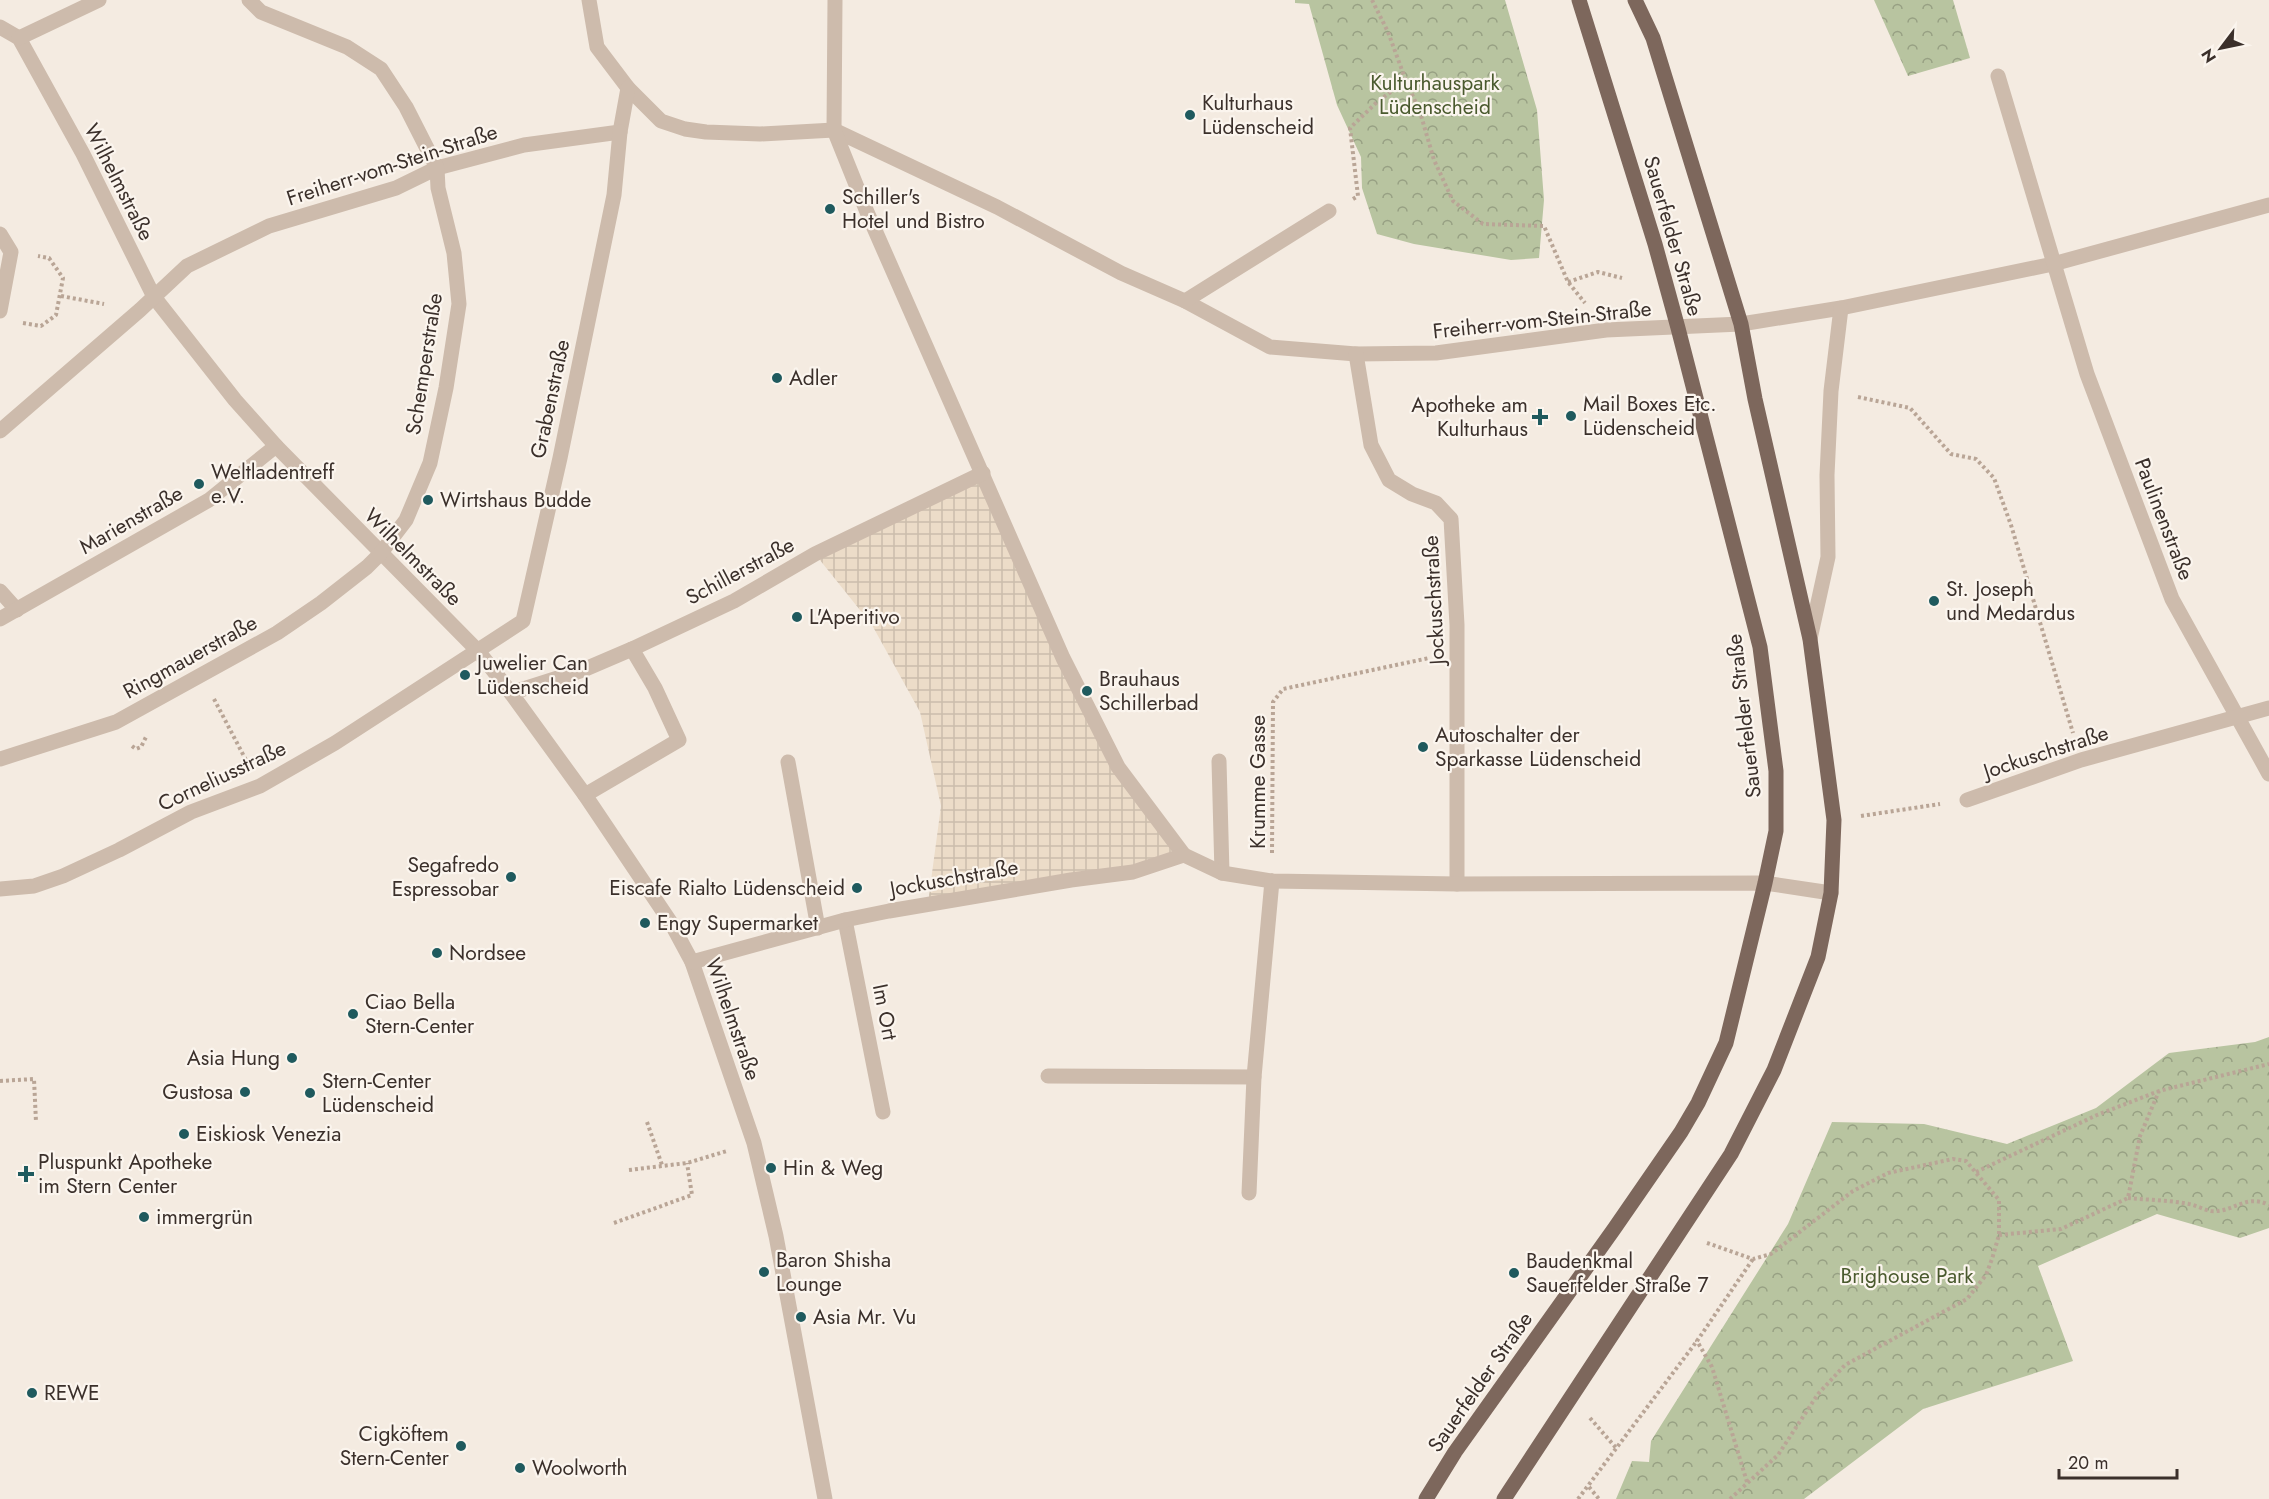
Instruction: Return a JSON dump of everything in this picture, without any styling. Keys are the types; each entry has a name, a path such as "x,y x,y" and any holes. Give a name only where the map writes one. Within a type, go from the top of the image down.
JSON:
{"main road":[{"name":"Sauerfelder Straße","path":"1426,1499 1455,1452 1621,1219 1681,1132 1698,1103 1726,1043 1766,883 1776,831 1776,771 1760,647 1655,244 1579,0"},
{"name":"Sauerfelder Straße","path":"1504,1499 1731,1154 1774,1070 1818,957 1831,893 1834,820 1810,639 1755,399 1741,324 1653,38 1635,0"}],"street":[{"path":"0,27 19,38 99,0"},
{"path":"249,0 261,12 347,48 381,69 406,107 437,168"},
{"name":"Freiherr-vom-Stein-Straße","path":"590,0 597,47 628,88 661,121 685,129 760,134 834,130 997,207 1121,273 1185,301 1270,347 1356,354 1436,353 1606,330 1741,324 1841,308 2053,264 2269,205"},
{"path":"835,0 834,130 867,212 1063,658 1118,767 1184,855 1222,873 1272,881 1457,884 1766,883 1831,893"},
{"name":"Wilhelmstraße","path":"19,38 83,154 154,297 235,400 276,446 478,651 585,795 671,923 692,962 754,1143 776,1236 825,1499"},
{"path":"1998,76 2053,264"},
{"path":"620,132 628,88"},
{"name":"Freiherr-vom-Stein-Straße","path":"0,430 140,310 187,266 268,226 396,188 437,168 524,146 620,132"},
{"name":"Grabenstraße","path":"478,651 523,621 560,458 614,195 620,132"},
{"name":"Schemperstraße","path":"380,554 406,520 430,463 446,388 459,304 454,253 438,188 437,168"},
{"path":"1185,301 1329,211"},
{"path":"0,234 11,252 0,311"},
{"name":"Paulinenstraße","path":"2053,264 2086,374 2172,599 2269,774"},
{"path":"1810,639 1828,557 1827,475 1831,392 1841,308"},
{"name":"Jockuschstraße","path":"1356,354 1371,445 1389,480 1412,494 1436,503 1451,519 1457,625 1457,884"},
{"name":"Marienstraße","path":"0,619 209,500 276,446"},
{"name":"Schillerstraße","path":"511,693 582,670 632,649 734,601 815,554 982,473"},
{"name":"Ringmauerstraße","path":"0,759 116,722 277,633 321,603 380,554"},
{"path":"0,591 16,610"},
{"path":"585,795 679,740 655,688 632,649"},
{"name":"Corneliusstraße","path":"0,889 34,886 63,876 120,850 190,812 260,786 478,651"},
{"name":"Jockuschstraße","path":"1967,800 2081,760 2269,708"},
{"path":"1219,761 1222,873"},
{"path":"788,762 818,928"},
{"name":"Jockuschstraße","path":"692,962 845,920 928,903 1133,872 1184,855"},
{"path":"1249,1193 1254,1077 1272,881"},
{"name":"Im Ort","path":"845,920 883,1112"},
{"path":"1048,1076 1254,1077"}],"path":[{"path":"1372,0 1388,32 1420,112 1434,160 1453,201 1483,224 1544,226 1568,282 1606,330"},
{"path":"1329,211 1358,196 1350,128 1377,102 1406,81"},
{"path":"11,252 49,258 63,278 57,315 41,326 17,321"},
{"path":"1568,282 1598,272 1622,278"},
{"path":"61,296 140,310"},
{"path":"1831,392 1910,408 1951,454 1976,459 1994,478 2011,525 2081,760"},
{"name":"Krumme Gasse","path":"1272,881 1273,702 1283,689 1439,656"},
{"path":"214,698 260,786"},
{"name":"Jockuschstraße","path":"1834,820 1967,800"},
{"path":"1976,1172 2097,1115 2159,1091 2269,1064"},
{"path":"0,1082 34,1079 36,1122"},
{"path":"2128,1198 2140,1136 2159,1091"},
{"path":"647,1122 662,1165"},
{"path":"629,1170 687,1163 754,1143"},
{"path":"1678,1233 1752,1259 1771,1254 1853,1191 1888,1173 1953,1160 1966,1161 1999,1200 2000,1235 1986,1275 1967,1299 1845,1365 1818,1394 1778,1455 1730,1499"},
{"path":"614,1223 692,1195 687,1163"},
{"path":"2000,1235 2061,1229 2128,1198 2190,1204 2210,1211 2224,1210 2247,1200 2269,1205"},
{"path":"1578,1499 1697,1341 1752,1259"},
{"path":"1697,1341 1712,1367 1747,1482"},
{"path":"1572,1398 1617,1449"},
{"path":"1589,1486 1599,1499"}],"green space":[{"name":"Kulturhauspark Lüdenscheid","path":"1295,0 1505,0 1537,110 1544,200 1539,258 1511,260 1414,244 1377,234 1362,188 1361,157 1337,105 1309,4 1295,3"},
{"path":"1874,0 1953,0 1970,58 1908,76"},
{"name":"Brighouse Park","path":"2269,1037 2269,1228 2240,1238 2157,1214 2038,1266 2073,1361 1923,1409 1804,1499 1616,1499 1632,1461 1649,1462 1651,1441 1788,1224 1832,1122 1924,1124 2007,1144 2096,1108 2169,1053 2255,1042"}],"shaded area":[{"path":"983,473 1118,767 1184,855 1133,872 928,903 941,806 920,712 872,625 815,554"}],"place":[{"name":"Kulturhaus Lüdenscheid","path":"1190,115"},
{"name":"Schiller's Hotel und Bistro","path":"830,209"},
{"name":"Adler","path":"777,378"},
{"name":"Mail Boxes Etc. Lüdenscheid","path":"1571,416"},
{"name":"Apotheke am Kulturhaus","path":"1540,417"},
{"name":"Weltladentreff e.V.","path":"199,484"},
{"name":"Wirtshaus Budde","path":"428,500"},
{"name":"St. Joseph und Medardus","path":"1934,601"},
{"name":"L'Aperitivo","path":"797,617"},
{"name":"Juwelier Can Lüdenscheid","path":"465,675"},
{"name":"Brauhaus Schillerbad","path":"1087,691"},
{"name":"Autoschalter der Sparkasse Lüdenscheid","path":"1423,747"},
{"name":"Segafredo Espressobar","path":"511,877"},
{"name":"Eiscafe Rialto Lüdenscheid","path":"857,888"},
{"name":"Engy Supermarket","path":"645,923"},
{"name":"Nordsee","path":"437,953"},
{"name":"Ciao Bella Stern-Center","path":"353,1014"},
{"name":"Asia Hung","path":"292,1058"},
{"name":"Gustosa","path":"245,1092"},
{"name":"Stern-Center Lüdenscheid","path":"310,1093"},
{"name":"Eiskiosk Venezia","path":"184,1134"},
{"name":"Hin & Weg","path":"771,1168"},
{"name":"Pluspunkt Apotheke im Stern Center","path":"26,1174"},
{"name":"immergrün","path":"144,1217"},
{"name":"Baron Shisha Lounge","path":"764,1272"},
{"name":"Baudenkmal Sauerfelder Straße 7","path":"1514,1273"},
{"name":"Asia Mr. Vu","path":"801,1317"},
{"name":"REWE","path":"32,1393"},
{"name":"Cigköftem Stern-Center","path":"461,1446"},
{"name":"Woolworth","path":"520,1468"}]}
